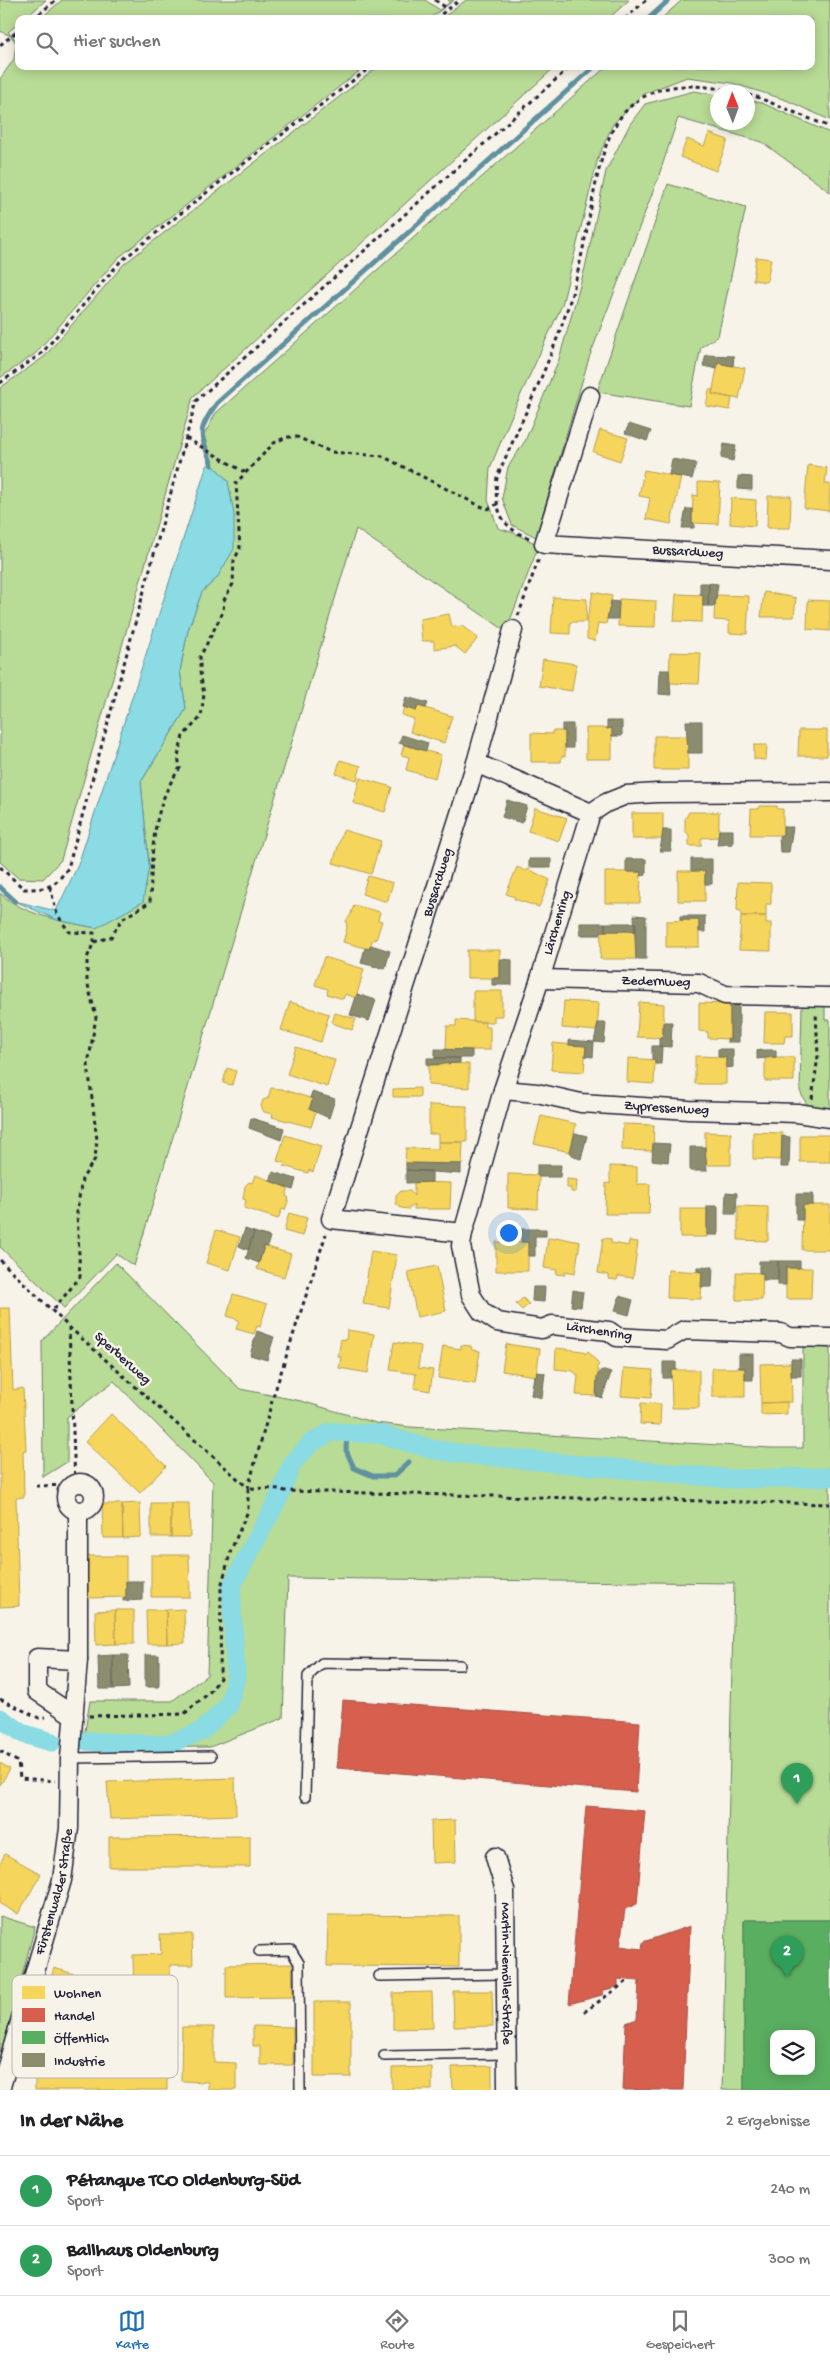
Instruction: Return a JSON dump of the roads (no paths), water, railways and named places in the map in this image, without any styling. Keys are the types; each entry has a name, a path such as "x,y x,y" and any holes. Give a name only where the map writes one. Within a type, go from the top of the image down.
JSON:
{"street":[{"name":"Bussardweg","path":"590,396 544,544 830,560"},
{"name":"Bussardweg","path":"463,1233 330,1219 476,763 513,630"},
{"path":"476,763 591,813 606,803 626,795 658,792 830,792"},
{"name":"Lärchenring","path":"591,813 540,979 503,1090 463,1233 461,1246 471,1295 482,1312 497,1322 542,1329 552,1325 609,1331 617,1337 667,1340 684,1330 780,1333 790,1338 830,1338"},
{"name":"Zedernweg","path":"540,979 699,983 724,995 823,997"},
{"name":"Zypressenweg","path":"503,1090 537,1093 581,1103 689,1110 808,1113 830,1118"},
{"name":"Fürstenwalder Straße","path":"34,1975 62,1880 68,1828 70,1758 78,1660 78,1511 73,1510 66,1503 66,1493 73,1484"},
{"path":"74,1716 37,1691 37,1658 78,1660"},
{"name":"Martin-Niemöller-Straße","path":"495,1857 505,1890 507,2090"},
{"name":"Fürstenwalder Straße","path":"0,2090 12,2049"}],"lane":[{"path":"306,1797 308,1676 322,1663 460,1665"},
{"path":"70,1758 211,1756"},
{"path":"259,1951 291,1950 299,1963 300,2090"},
{"path":"379,1976 506,1974"},
{"path":"384,2056 507,2054"}],"water":[{"path":"207,465 213,465 228,481 234,514 234,549 217,578 202,592 188,630 180,671 186,709 141,782 149,866 143,902 96,928 57,920 15,901 56,911 78,865"}],"waterway":[{"path":"652,15 669,0"},
{"path":"212,465 202,433 206,420 217,403 591,70"},
{"path":"0,887 15,901"},
{"path":"86,1741 166,1745 202,1731 229,1705 236,1677 231,1587 279,1497 292,1464 311,1443 331,1432 379,1434 435,1450 474,1455 732,1479 830,1477"},
{"path":"347,1432 346,1450 354,1468 373,1476 394,1476 409,1462"},
{"path":"0,1718 24,1734 52,1742"}],"place":[{"name":"Pétanque TCO Oldenburg-Süd","path":"797,1804"},
{"name":"Ballhaus Oldenburg","path":"787,1977"}]}
